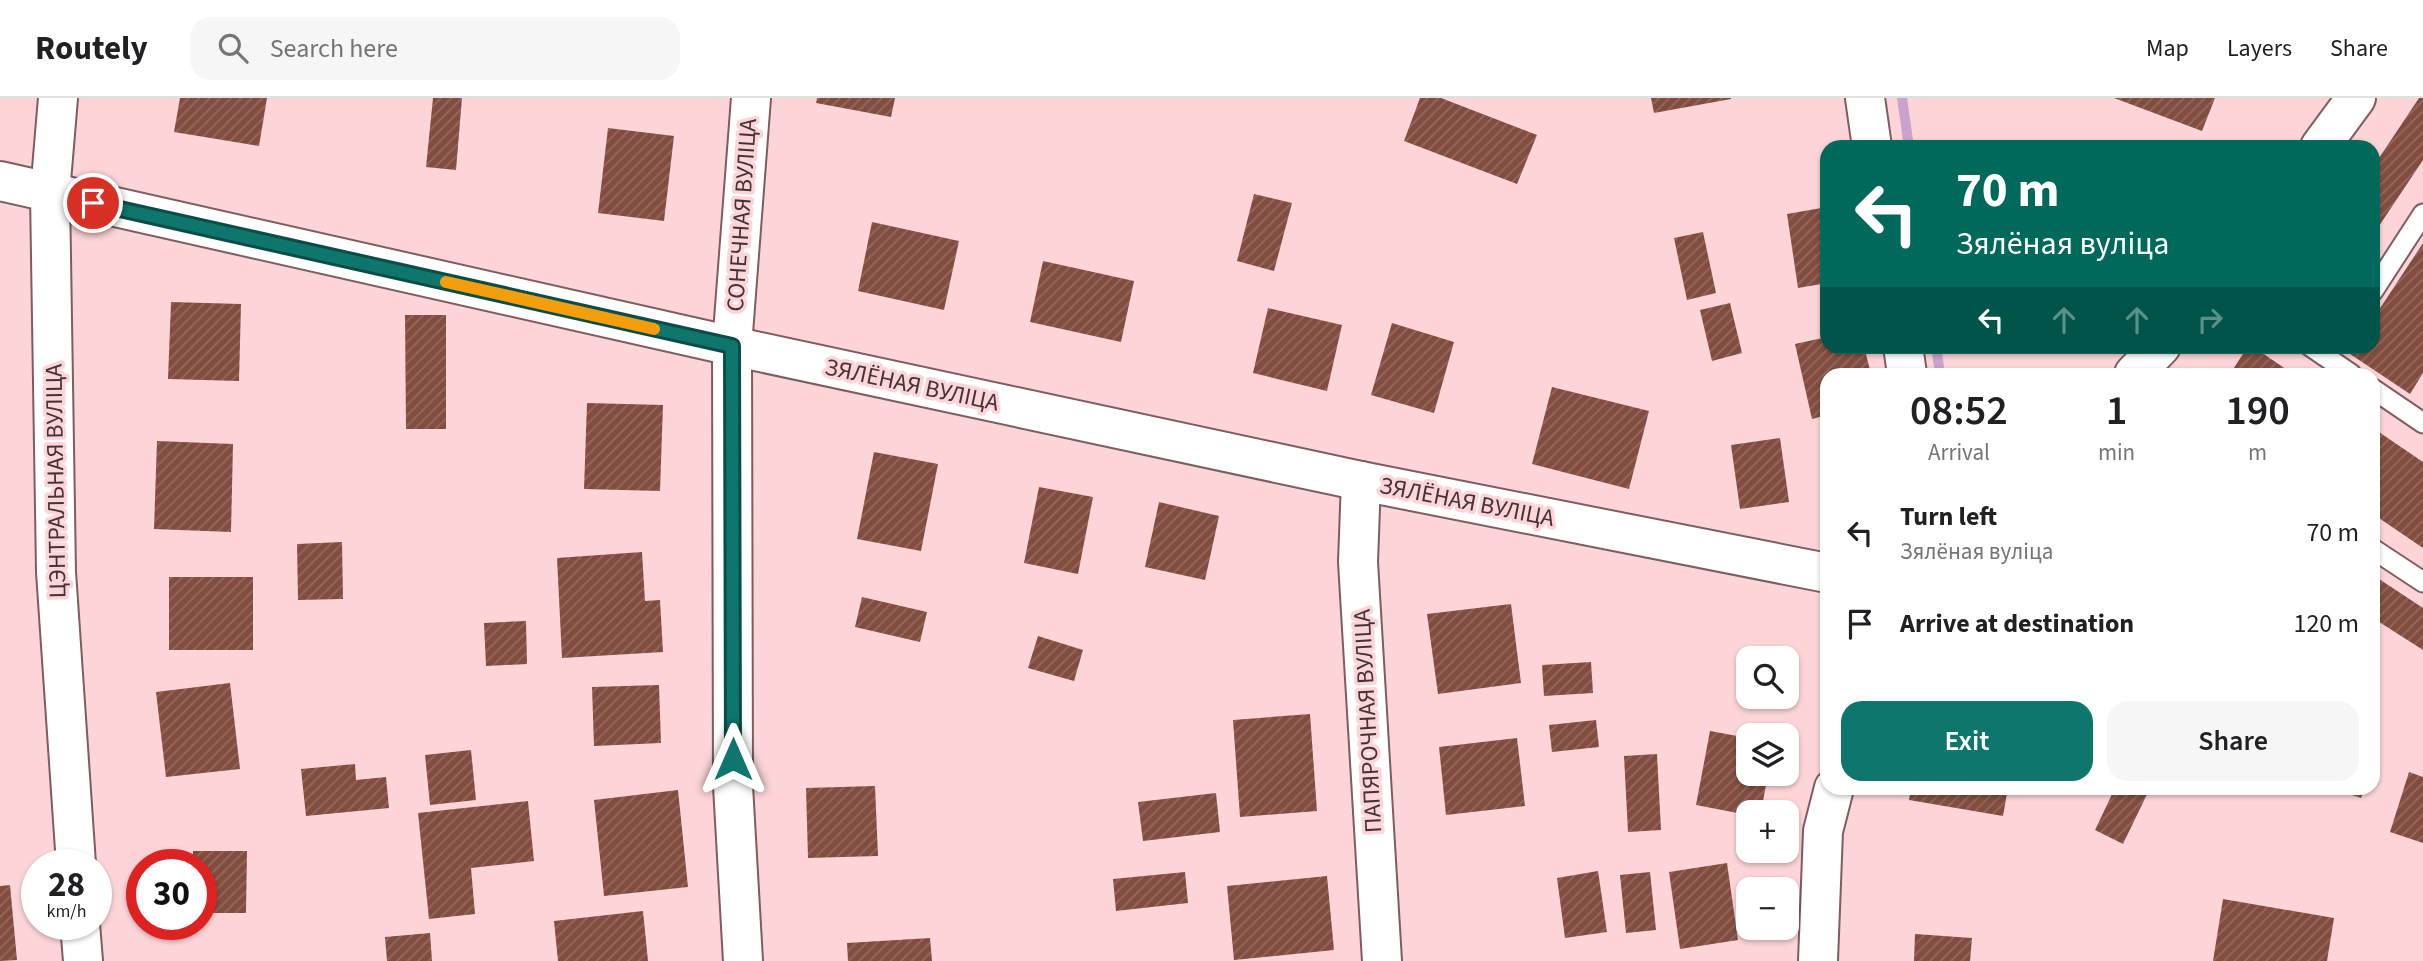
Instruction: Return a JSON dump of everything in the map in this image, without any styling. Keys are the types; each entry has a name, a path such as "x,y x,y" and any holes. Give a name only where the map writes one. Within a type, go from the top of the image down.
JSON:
{"street":[{"name":"ЦЭНТРАЛЬНАЯ ВУЛІЦА","path":"58,98 50,193 56,572 75,849"},
{"name":"СОНЕЧНАЯ ВУЛІЦА","path":"743,961 733,786 732,346 751,98"},
{"path":"1865,98 1871,140"},
{"path":"2325,140 2356,98"},
{"name":"ЗЯЛЁНАЯ ВУЛІЦА","path":"0,181 732,346 1361,481 1820,572"},
{"path":"2140,368 2153,354"},
{"name":"ПАПЯРОЧНАЯ ВУЛІЦА","path":"1361,481 1358,562 1382,961"},
{"path":"1818,961 1823,831 1832,795"},
{"path":"81,940 83,961"}],"lane":[{"path":"2380,280 2423,214"},
{"path":"2334,354 2346,368"},
{"path":"2380,394 2423,423"},
{"path":"2380,554 2423,582"}],"building":[{"path":"180,98 267,98 259,146 174,132"},
{"path":"433,98 462,98 456,170 426,167"},
{"path":"817,98 895,98 891,117 816,103"},
{"path":"1420,98 1441,98 1537,135 1517,184 1404,141"},
{"path":"1651,98 1731,98 1731,99 1654,113"},
{"path":"2114,98 2215,98 2202,131"},
{"path":"2419,98 2423,98 2423,160 2380,224 2380,156"},
{"path":"608,128 674,136 664,221 598,213"},
{"path":"1254,194 1292,203 1274,271 1237,261"},
{"path":"1820,208 1820,284 1798,288 1787,214"},
{"path":"872,222 959,241 944,310 858,291"},
{"path":"1703,232 1716,293 1687,300 1674,238"},
{"path":"2423,243 2423,373 2410,394 2380,374 2380,368 2371,368 2350,354 2380,354 2380,308"},
{"path":"1043,261 1134,281 1121,342 1030,322"},
{"path":"171,302 241,304 239,381 168,379"},
{"path":"1730,303 1742,353 1712,361 1700,310"},
{"path":"1268,308 1342,325 1327,391 1253,373"},
{"path":"405,315 446,315 446,429 406,429"},
{"path":"1392,323 1454,342 1434,413 1371,395"},
{"path":"1820,339 1820,354 1866,354 1870,368 1820,368 1820,417 1812,419 1795,344"},
{"path":"2243,354 2264,354 2284,368 2234,368"},
{"path":"1552,387 1649,411 1629,489 1532,464"},
{"path":"587,403 663,405 660,491 584,489"},
{"path":"2380,433 2423,462 2423,548 2380,519"},
{"path":"1780,438 1789,502 1740,509 1731,445"},
{"path":"157,441 233,444 231,532 154,529"},
{"path":"874,452 938,464 921,551 857,539"},
{"path":"1039,487 1093,497 1078,574 1024,563"},
{"path":"1159,502 1219,516 1205,580 1145,567"},
{"path":"342,542 343,599 298,600 297,544"},
{"path":"642,552 645,601 660,600 663,652 562,658 557,558"},
{"path":"169,577 253,577 253,650 169,650"},
{"path":"2380,580 2423,608 2423,650 2380,622"},
{"path":"862,597 927,612 920,642 855,627"},
{"path":"1511,604 1521,683 1438,694 1427,614"},
{"path":"526,621 527,664 486,666 484,623"},
{"path":"1038,636 1083,650 1074,681 1028,668"},
{"path":"1591,662 1593,693 1544,696 1542,665"},
{"path":"230,683 240,769 166,777 156,692"},
{"path":"659,685 661,743 594,746 592,687"},
{"path":"1310,714 1317,811 1240,817 1233,720"},
{"path":"1596,720 1599,747 1552,752 1549,725"},
{"path":"1710,731 1736,736 1736,786 1766,786 1763,800 1736,800 1736,813 1696,805"},
{"path":"1517,738 1525,806 1446,815 1439,747"},
{"path":"471,750 476,800 430,805 425,755"},
{"path":"1657,754 1661,830 1628,832 1624,756"},
{"path":"355,764 356,780 386,777 389,808 306,816 301,769"},
{"path":"2409,772 2423,777 2423,843 2390,832"},
{"path":"875,786 878,856 808,858 806,788"},
{"path":"678,790 688,887 604,896 594,800"},
{"path":"1216,793 1220,832 1143,841 1138,802"},
{"path":"1910,795 2007,795 2003,816 1909,800"},
{"path":"2112,795 2147,795 2123,844 2095,830"},
{"path":"528,801 534,861 471,868 475,914 429,919 418,813"},
{"path":"217,851 247,851 246,913 217,913"},
{"path":"1727,863 1738,940 1680,949 1669,872"},
{"path":"1598,871 1607,932 1565,938 1557,878"},
{"path":"1185,872 1188,903 1116,911 1113,879"},
{"path":"1650,872 1656,930 1626,933 1620,875"},
{"path":"1327,876 1334,950 1234,960 1227,886"},
{"path":"10,885 17,960 0,961 0,886"},
{"path":"2223,899 2334,918 2327,961 2213,961"},
{"path":"643,911 648,961 558,961 554,921"},
{"path":"430,933 432,961 387,961 385,937"},
{"path":"1915,934 1972,938 1970,961 1914,961"},
{"path":"930,938 932,961 848,961 847,943"}],"waterway":[{"path":"1902,98 1908,140"},
{"path":"1937,354 1939,368"}],"slow traffic":[{"path":"446,282 654,329"}],"route":[{"path":"93,203 732,346 733,759"}]}
